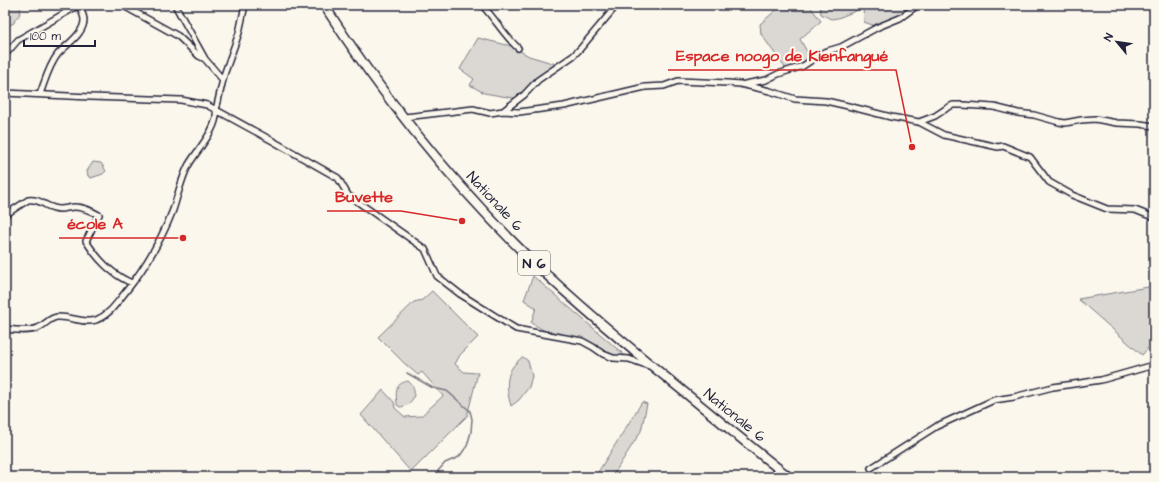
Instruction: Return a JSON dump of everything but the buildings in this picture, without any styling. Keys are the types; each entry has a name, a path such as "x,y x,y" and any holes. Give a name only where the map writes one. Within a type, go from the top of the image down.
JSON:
{"main road":[{"name":"Nationale 6","path":"324,5 347,40 441,163 466,192 521,250 597,320 789,477"}],"street":[{"path":"5,55 22,37 79,5 84,18 81,28 69,45 58,54 40,94"},
{"path":"122,5 178,36 199,56 205,59"},
{"path":"175,5 205,59 223,80"},
{"path":"5,329 35,329 55,318 67,317 86,321 95,320 107,314 152,256 164,233 188,166 211,130 217,116 216,110 223,80 239,33 245,5"},
{"path":"482,5 491,14 504,35 518,48"},
{"path":"503,111 524,95 538,80 573,56 617,5"},
{"path":"740,84 766,80 778,74 803,66 824,52 841,47 878,27 900,18 918,5"},
{"path":"405,117 473,109 490,113 503,111 518,112 564,106 645,87 664,86 678,81 740,84 770,91 794,99 826,101 919,122 944,134 998,148 1003,146 1030,157 1049,182 1072,195 1107,209 1135,210 1150,216 1154,216"},
{"path":"5,93 90,98 181,100 207,105 338,178 348,195 425,249 437,276 460,294 516,329 582,341 603,354 614,358 629,359 654,367"},
{"path":"919,122 935,116 954,105 963,105 994,107 1065,123 1095,119 1116,123 1154,126"},
{"path":"5,215 32,199 41,201 55,209 61,210 74,207 91,211 99,215 86,241 94,253 114,274 132,283"},
{"path":"871,468 937,426 994,400 1014,397 1059,386 1101,380 1154,365"}],"shaded area":[{"path":"5,5 21,5 20,13 15,19 14,23 7,26 5,30"},
{"path":"782,5 809,5 821,21 800,39 812,61 788,72 761,34 760,24"},
{"path":"820,5 918,5 908,13 878,27 864,22 863,8 838,18 831,19 821,14"},
{"path":"478,38 511,46 529,56 559,65 519,99 484,93 470,85 474,79 460,69"},
{"path":"93,162 101,163 106,171 103,174 91,178 88,176 87,171"},
{"path":"533,276 629,359 613,358 582,341 554,336 531,323 536,308 524,300"},
{"path":"1154,286 1154,341 1142,355 1078,299"},
{"path":"432,291 478,337 460,355 455,364 464,372 478,373 467,416 411,472 361,415 383,390 394,402 395,408 405,417 421,416 443,396 422,372 418,375 378,337 414,302 422,300"},
{"path":"523,357 528,361 532,376 529,387 519,400 511,406 507,385 508,378 513,367"},
{"path":"408,381 414,389 413,397 408,404 400,407 397,405 397,389 400,384"},
{"path":"642,402 647,404 641,431 612,477 595,477"}],"waterway":[{"path":"407,373 433,388 447,391 470,411 472,419 471,432 467,446 459,457 445,463 438,471 440,477"}],"place":[{"name":"Espace noogo de Kienfangué","path":"912,147"},
{"name":"Buvette","path":"462,221"},
{"name":"école A","path":"183,238"}]}
